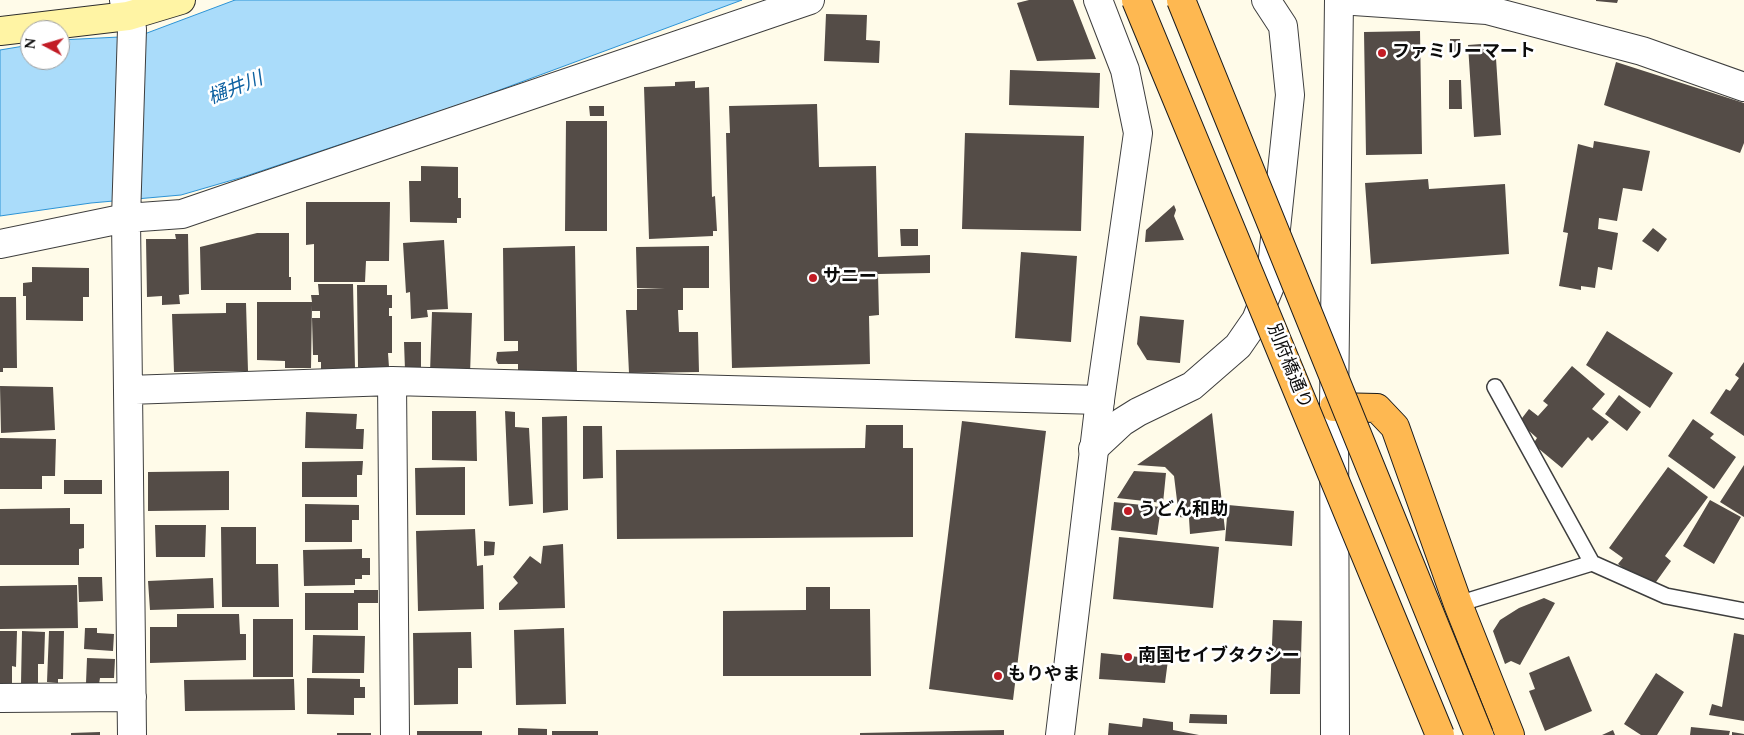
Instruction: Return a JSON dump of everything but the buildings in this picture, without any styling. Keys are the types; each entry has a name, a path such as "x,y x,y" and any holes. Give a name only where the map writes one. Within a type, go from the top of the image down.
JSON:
{"highway":[{"name":"別府橋通り","path":"1136,0 1440,735"},
{"path":"1181,0 1479,735"},
{"path":"1334,407 1377,408 1395,427 1458,604 1510,735"}],"main road":[{"path":"0,31 128,15 181,0"}],"street":[{"path":"0,244 126,212 182,214 810,0"},
{"path":"1060,735 1093,449 1138,133 1125,70 1098,0"},
{"path":"1093,449 1122,422 1192,386 1238,346 1256,320 1270,286 1290,94 1283,26 1266,0"},
{"path":"1335,735 1334,407 1338,0 1487,10 1642,51 1744,87"},
{"path":"128,15 126,212 132,735"},
{"path":"128,390 392,381 1100,400"},
{"path":"392,381 395,735"},
{"path":"0,698 132,697"}],"lane":[{"path":"1495,387 1592,563 1666,596 1744,610"},
{"path":"1458,604 1592,563"}],"water":[{"name":"樋井川","path":"235,0 742,0 470,101 243,177 181,195 91,203 0,216 0,50 20,47 20,70 70,70 70,39 139,36"}],"place":[{"name":"ファミリーマート","path":"1382,53"},
{"name":"サニー","path":"813,278"},
{"name":"うどん和助","path":"1128,511"},
{"name":"南国セイブタクシー","path":"1128,657"},
{"name":"もりやま","path":"998,676"}]}
